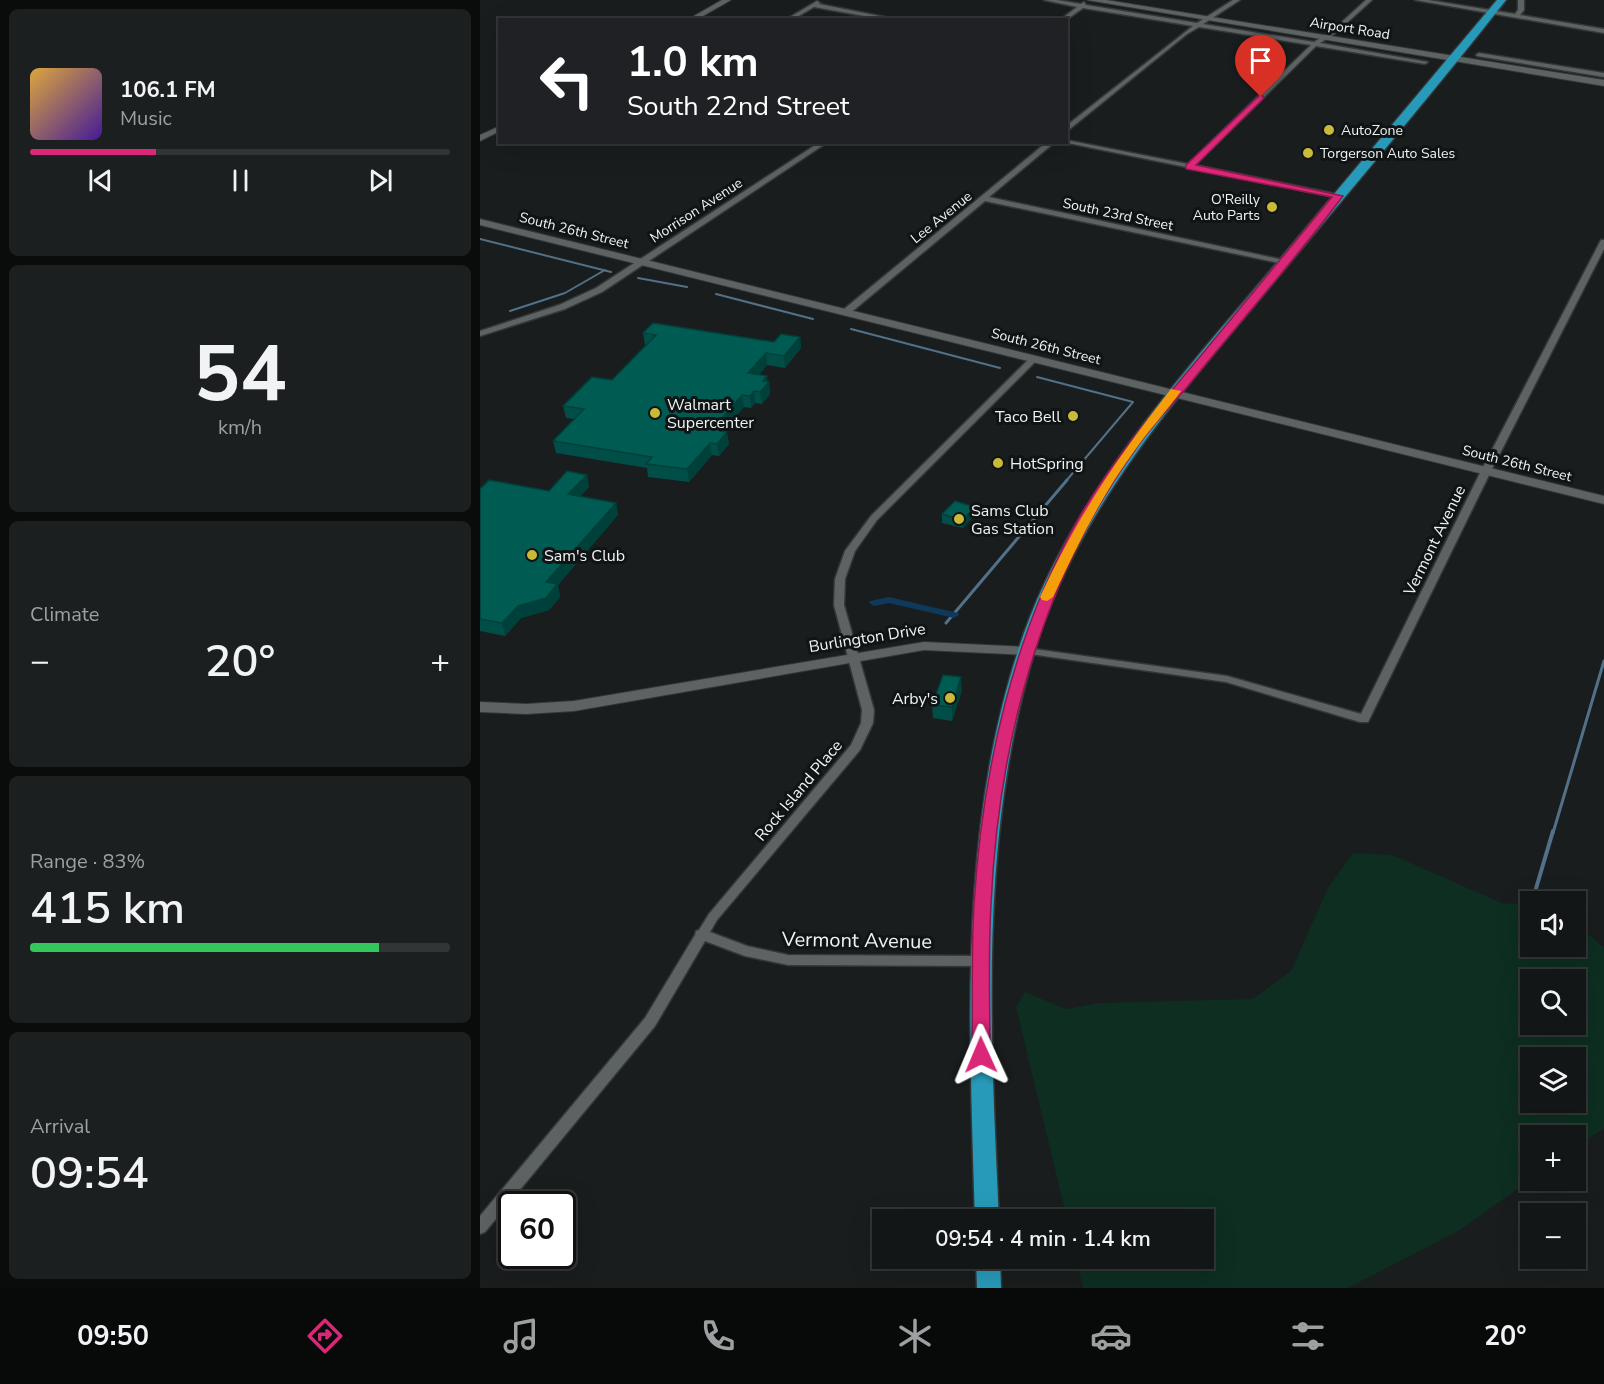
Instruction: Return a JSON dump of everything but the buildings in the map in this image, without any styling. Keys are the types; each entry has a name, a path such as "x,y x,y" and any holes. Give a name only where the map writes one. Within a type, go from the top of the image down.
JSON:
{"main road":[{"name":"Airport Road","path":"1091,0 1453,59 1545,70 1604,83"},
{"path":"987,1209 980,961 986,864 993,801 1008,722 1027,651 1051,586 1086,516 1124,456 1173,394 1502,0"},
{"path":"988,1269 989,1288"}],"street":[{"path":"694,18 727,0"},
{"path":"790,18 826,0"},
{"path":"1047,0 1425,62"},
{"path":"1065,18 1091,0"},
{"path":"1068,128 1198,25 1237,0"},
{"path":"1189,167 1315,44 1326,38 1369,0"},
{"path":"1418,0 1604,31"},
{"path":"1516,17 1521,10 1521,0"},
{"path":"813,5 887,18"},
{"path":"1479,55 1545,70 1604,75"},
{"path":"480,138 498,129"},
{"path":"1068,142 1339,196"},
{"name":"Morrison Avenue","path":"480,334 576,302 642,262 822,144"},
{"name":"Lee Avenue","path":"846,312 1050,144"},
{"name":"South 23rd Street","path":"983,198 1284,262"},
{"name":"South 26th Street","path":"480,222 1604,500"},
{"name":"Vermont Avenue","path":"1364,719 1486,471 1604,242"},
{"name":"Rock Island Place","path":"480,1227 650,1022 701,934 860,741 867,723 868,710 841,618 838,598 842,572 854,544 874,518 1034,359"},
{"name":"Burlington Drive","path":"480,707 526,710 574,706 854,656 934,645 1027,651 1227,679 1364,719"},
{"name":"Vermont Avenue","path":"701,934 745,951 788,960 980,961"}],"green space":[{"path":"1353,853 1392,855 1502,903 1520,904 1520,957 1586,957 1586,932 1604,948 1604,1128 1586,1140 1586,1125 1520,1125 1520,1187 1460,1230 1348,1288 1083,1288 1078,1269 1214,1269 1214,1209 1065,1209 1016,1007 1025,992 1066,1009 1100,1003 1253,999 1291,971 1328,888"}],"waterway":[{"path":"480,239 604,270"},
{"path":"510,311 565,293 604,270"},
{"path":"604,270 611,272"},
{"path":"638,278 687,287"},
{"path":"716,294 813,319"},
{"path":"851,329 1000,368"},
{"path":"1037,377 1133,402 1066,481"},
{"path":"946,623 1067,480"},
{"path":"874,603 889,600 954,615"},
{"path":"1553,833 1604,661"},
{"path":"1535,891 1553,831"}],"slow traffic":[{"path":"1047,597 1071,544 1097,498 1130,448 1175,391"}],"place":[{"name":"AutoZone","path":"1329,130"},
{"name":"Torgerson Auto Sales","path":"1308,153"},
{"name":"O'Reilly Auto Parts","path":"1272,207"},
{"name":"Walmart Supercenter","path":"655,413"},
{"name":"Taco Bell","path":"1073,416"},
{"name":"HotSpring","path":"998,463"},
{"name":"Sams Club Gas Station","path":"959,519"},
{"name":"Sam's Club","path":"532,555"},
{"name":"Arby's","path":"950,698"}],"route":[{"path":"981,1055 982,905 993,801 1013,703 1032,635 1047,597 1086,516 1130,448 1339,196 1189,167 1261,97"}]}
